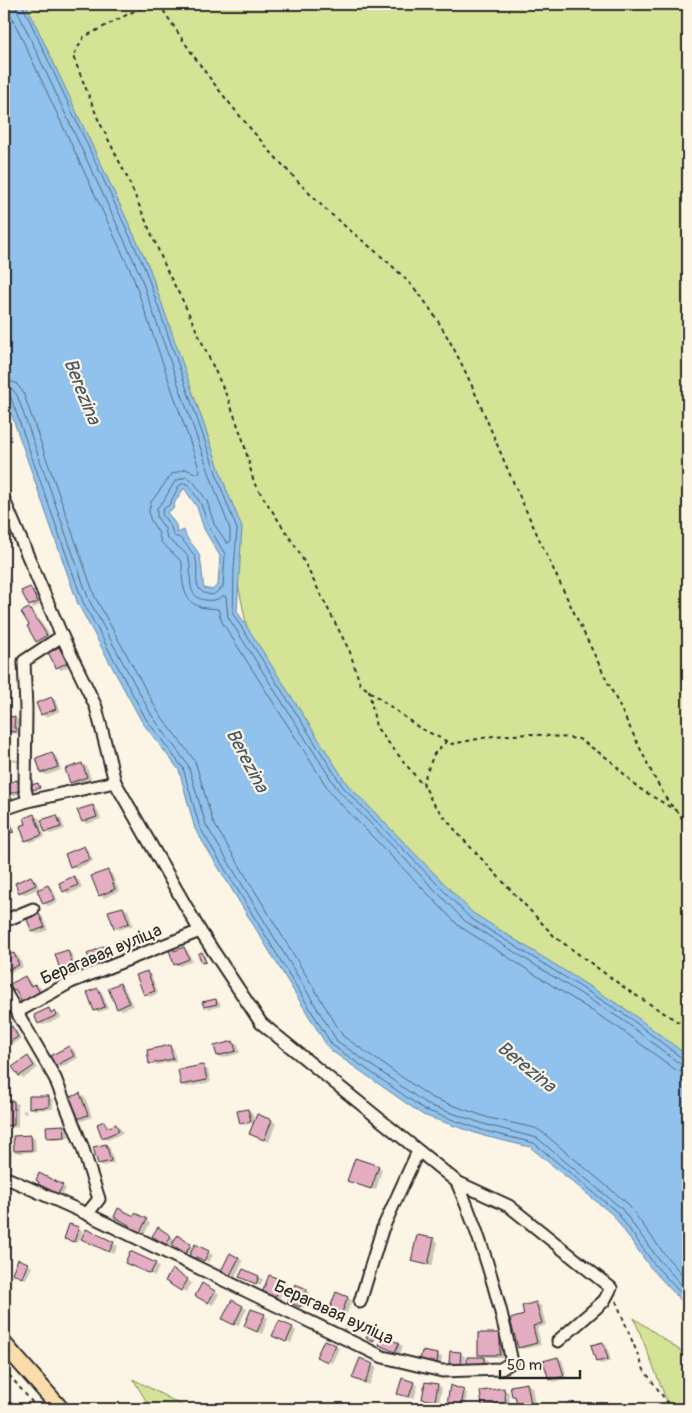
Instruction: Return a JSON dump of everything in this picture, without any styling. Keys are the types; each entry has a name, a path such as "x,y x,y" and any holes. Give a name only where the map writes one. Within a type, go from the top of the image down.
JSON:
{"main road":[{"path":"4,1344 61,1409"}],"street":[{"path":"4,500 62,636 96,707 115,782 200,931 261,1023 458,1182 509,1206 611,1288 604,1301 558,1341"},
{"path":"28,800 25,790 26,709 24,661 62,636"},
{"path":"4,809 28,800 115,782"},
{"path":"4,921 33,909"},
{"name":"Берагавая вуліца","path":"17,1012 70,982 200,931"},
{"path":"4,990 55,1078 82,1146 99,1199 87,1214"},
{"path":"360,1302 382,1230 418,1151"},
{"name":"Берагавая вуліца","path":"4,1179 9,1179 87,1214 383,1357 442,1370 501,1370 512,1362 506,1332 492,1275 458,1182"}],"path":[{"path":"675,810 637,787 610,760 579,739 531,734 493,736 452,744 418,727 360,684 350,652 300,552 254,483 243,440 229,401 183,300 169,275 127,177 98,120 73,56 84,37 138,9 158,4 224,96 295,178 335,218 400,274 429,308 444,331 468,378 562,590 654,777 675,810 688,825"},
{"path":"369,690 376,727 426,790"},
{"path":"447,742 434,754 423,782 432,802 461,838 555,937 629,991 688,1028"},
{"path":"611,1288 644,1370 672,1409"},
{"path":"4,1368 38,1409"}],"green space":[{"path":"20,4 688,4 688,1072 465,917 338,785 247,628 220,496"},
{"path":"634,1318 688,1356 688,1409 670,1409"},
{"path":"133,1379 189,1409 151,1409"}],"water":[{"name":"Berezina","path":"4,4 26,4 149,267 227,491 242,527 237,611 347,784 473,913 630,1012 688,1056 688,1308 650,1267 613,1215 530,1147 484,1136 423,1115 329,1049 195,829 179,770 142,722 78,604 4,393","holes":["184,488 197,507 204,529 220,556 218,585 212,590 204,588 201,561 197,551 187,538 184,530 177,533 176,525 167,512 173,509"]}],"building":[{"path":"30,587 38,602 29,606 21,591"},
{"path":"29,608 47,635 36,642 21,612"},
{"path":"59,647 67,663 56,668 48,652"},
{"path":"52,697 56,709 41,715 36,703"},
{"path":"4,716 15,717 14,728 16,728 16,732 4,731"},
{"path":"52,752 58,767 41,773 36,758"},
{"path":"82,763 87,777 70,783 65,769"},
{"path":"17,780 21,790 8,794 10,798 4,800 4,784"},
{"path":"38,783 40,788 33,790 31,785"},
{"path":"93,805 97,817 82,822 77,810"},
{"path":"34,814 42,835 25,841 20,826 26,824 24,818"},
{"path":"57,815 61,827 45,832 41,820"},
{"path":"9,819 14,832 8,833 4,821"},
{"path":"84,846 90,859 70,867 65,854"},
{"path":"108,870 115,889 99,896 91,876"},
{"path":"31,876 36,885 19,893 15,883"},
{"path":"74,876 78,885 63,892 59,883"},
{"path":"48,885 55,899 43,904 37,890"},
{"path":"123,907 129,923 114,928 108,911"},
{"path":"38,912 45,927 32,932 26,917"},
{"path":"127,937 128,941 132,939 137,950 121,956 115,942"},
{"path":"104,946 110,959 95,965 94,961 91,962 87,954"},
{"path":"184,947 189,959 174,965 169,950 174,948 174,951"},
{"path":"68,950 75,973 62,976 55,954"},
{"path":"202,952 206,962 202,963 198,954"},
{"path":"14,953 19,965 4,971 4,957"},
{"path":"147,971 155,991 144,995 136,975"},
{"path":"25,976 30,986 35,984 40,993 21,1002 16,990 13,991 10,984"},
{"path":"120,983 129,1003 117,1009 108,988"},
{"path":"98,988 105,1007 94,1011 87,992"},
{"path":"216,999 217,1004 204,1007 202,1002"},
{"path":"49,1008 51,1013 55,1011 57,1015 38,1024 34,1015"},
{"path":"12,1026 18,1037 4,1045 4,1031"},
{"path":"233,1041 236,1051 217,1056 214,1046"},
{"path":"170,1045 173,1059 149,1064 147,1050"},
{"path":"69,1046 74,1056 55,1066 50,1056"},
{"path":"28,1056 34,1066 19,1076 12,1067"},
{"path":"204,1066 207,1080 181,1085 178,1070"},
{"path":"80,1093 88,1115 77,1119 69,1098"},
{"path":"29,1096 49,1096 49,1107 29,1108"},
{"path":"4,1101 14,1101 14,1125 4,1126"},
{"path":"248,1109 251,1121 240,1124 237,1111"},
{"path":"257,1114 272,1120 264,1140 249,1134"},
{"path":"104,1121 107,1128 116,1124 119,1131 102,1138 97,1124"},
{"path":"64,1125 65,1137 47,1138 46,1126"},
{"path":"31,1135 32,1150 14,1151 13,1136"},
{"path":"106,1144 111,1161 98,1164 93,1147"},
{"path":"4,1147 8,1148 7,1168 4,1167"},
{"path":"355,1158 379,1166 371,1189 347,1181"},
{"path":"39,1173 63,1185 58,1194 38,1184 39,1182 36,1180"},
{"path":"118,1208 134,1216 135,1213 147,1219 139,1234 128,1228 129,1225 114,1217"},
{"path":"69,1224 79,1227 74,1242 64,1239"},
{"path":"158,1227 171,1236 166,1245 152,1236"},
{"path":"86,1229 114,1242 109,1252 81,1239"},
{"path":"177,1235 191,1244 186,1253 172,1245"},
{"path":"417,1235 434,1238 428,1265 411,1261"},
{"path":"195,1244 209,1251 204,1261 196,1257 194,1260 188,1258"},
{"path":"130,1251 156,1263 150,1274 125,1263"},
{"path":"230,1253 239,1258 230,1275 221,1271"},
{"path":"18,1259 28,1263 22,1278 12,1273"},
{"path":"172,1269 188,1279 181,1291 165,1281"},
{"path":"243,1269 259,1276 256,1284 239,1277"},
{"path":"269,1275 282,1280 275,1298 262,1293"},
{"path":"202,1283 215,1291 208,1303 195,1296"},
{"path":"295,1284 307,1289 300,1307 288,1302"},
{"path":"336,1292 348,1297 339,1320 333,1318 335,1313 329,1310"},
{"path":"232,1300 243,1306 234,1325 222,1319"},
{"path":"536,1302 542,1323 533,1326 537,1343 518,1348 510,1319 524,1315 522,1306"},
{"path":"251,1309 265,1314 257,1332 244,1326"},
{"path":"279,1321 293,1327 286,1342 272,1336"},
{"path":"371,1329 377,1333 373,1341 366,1338"},
{"path":"478,1333 500,1333 500,1355 478,1355"},
{"path":"383,1336 399,1343 395,1352 379,1345"},
{"path":"324,1340 336,1345 328,1362 316,1357"},
{"path":"603,1342 608,1359 596,1362 591,1345"},
{"path":"422,1351 438,1354 437,1363 420,1360"},
{"path":"450,1351 461,1352 460,1364 449,1363"},
{"path":"467,1357 484,1357 484,1365 467,1366"},
{"path":"558,1357 564,1376 549,1380 543,1361"},
{"path":"360,1358 373,1364 365,1383 352,1378"},
{"path":"402,1378 414,1382 409,1397 397,1394"},
{"path":"425,1382 438,1384 435,1401 422,1399"},
{"path":"527,1383 532,1409 518,1409 510,1386"},
{"path":"450,1385 464,1390 461,1407 447,1405"},
{"path":"504,1388 506,1403 482,1406 480,1391"}]}
